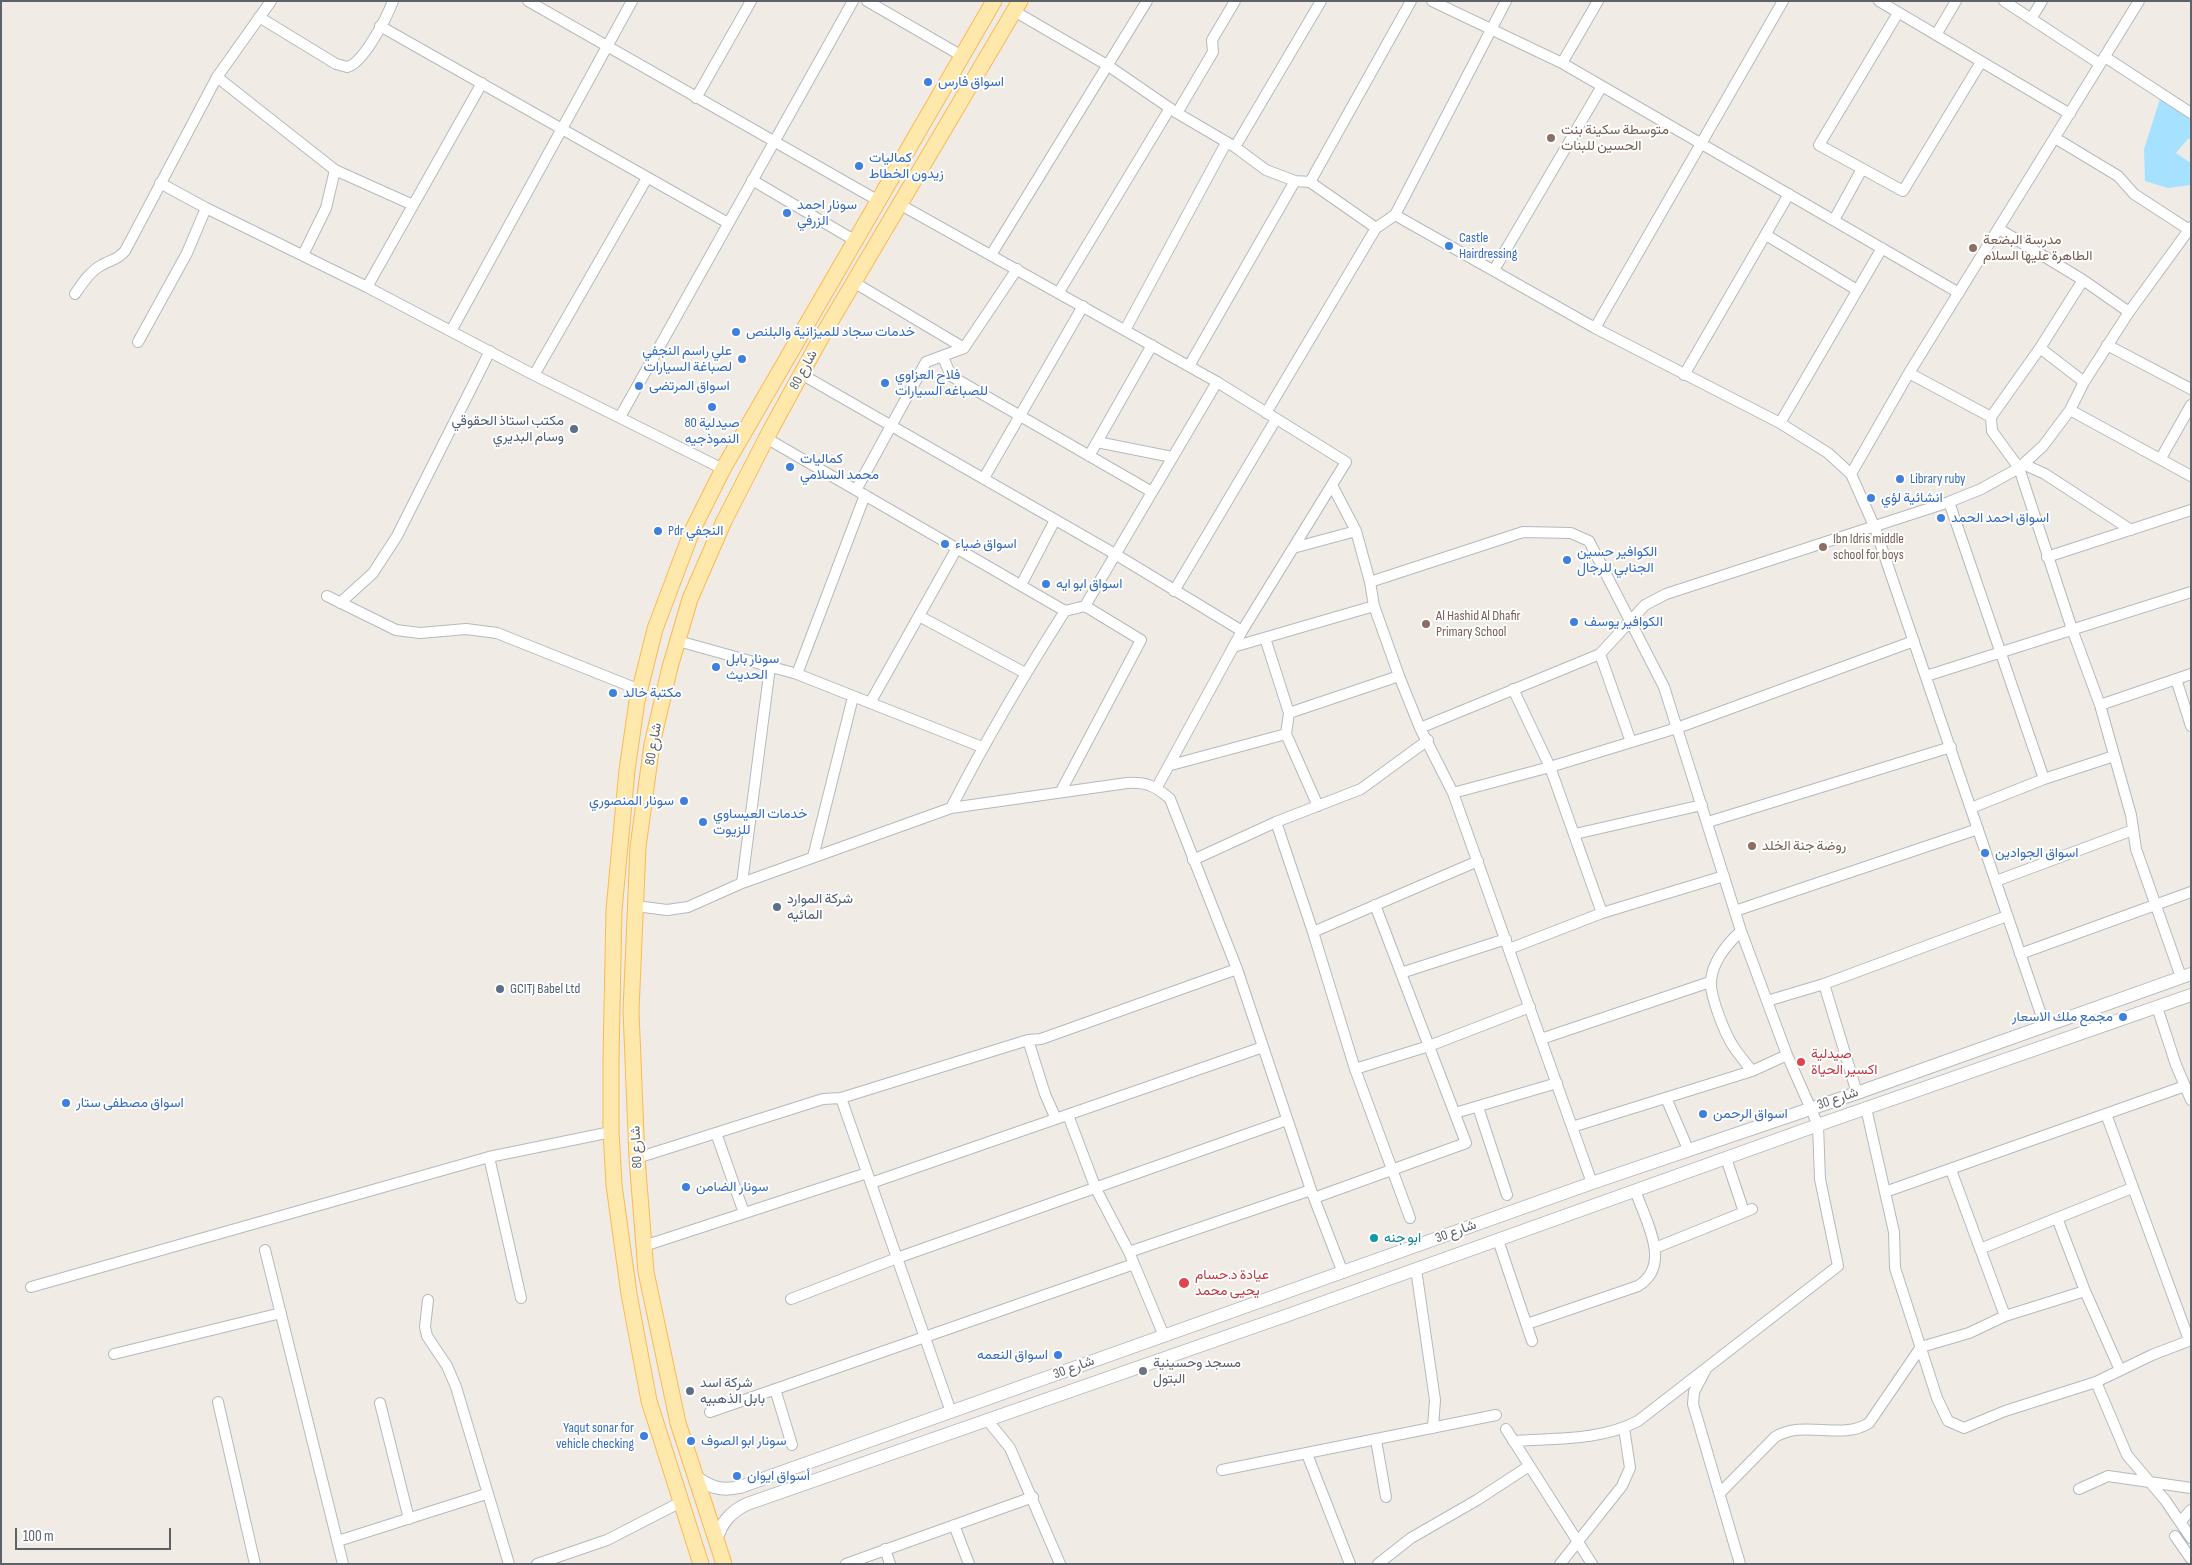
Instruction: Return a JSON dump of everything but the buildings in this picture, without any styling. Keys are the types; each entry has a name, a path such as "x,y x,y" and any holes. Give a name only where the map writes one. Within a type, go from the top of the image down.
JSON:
{"main road":[{"name":"شارع 80","path":"701,1564 648,1392 626,1268 614,1185 611,1132 614,910 627,770 640,690 655,629 692,531 723,469 877,200 994,1"},
{"name":"شارع 80","path":"724,1564 678,1423 646,1272 637,1158 632,1011 638,847 652,744 690,599 724,521 801,374 1017,6"},
{"path":"976,34 979,44 990,46 995,42"},
{"path":"948,80 952,76 962,76 966,80 968,90"}],"street":[{"path":"75,294 94,270 102,264 116,260 125,252 217,77 271,1"},
{"path":"259,18 336,64 347,67 357,63 393,1"},
{"path":"528,1 607,48 877,200"},
{"path":"451,331 632,1"},
{"path":"696,98 751,1"},
{"path":"620,417 853,1"},
{"path":"867,1 962,56"},
{"path":"992,255 1147,1"},
{"path":"1058,292 1213,52 1212,40 1236,1"},
{"path":"1125,330 1230,145 1321,1"},
{"path":"1310,182 1411,1"},
{"path":"1432,1 1489,30 1503,34 1562,63 1959,293"},
{"path":"1266,413 1376,228 1395,215 1489,30 1506,1"},
{"path":"1562,63 1598,1"},
{"path":"1595,328 1783,1"},
{"path":"1879,1 2070,114"},
{"path":"1936,35 1956,1"},
{"path":"2004,1 2191,114"},
{"path":"2032,19 2042,1"},
{"path":"1851,474 1909,373 2139,1"},
{"path":"1017,6 1266,170 1295,181 1310,182 1376,228"},
{"path":"1898,12 1819,145 1903,191 1981,62"},
{"path":"380,26 728,223"},
{"path":"217,77 335,170 413,205"},
{"path":"367,287 482,83"},
{"path":"1494,270 1602,86"},
{"path":"1420,728 1600,654 1645,605 1666,594 1875,528 1949,502 1981,490 2021,466 2042,446 2070,410 2084,382 2107,345 2190,229 2134,194 2118,176 2055,138"},
{"path":"1834,220 1862,169"},
{"path":"303,256 326,208 335,170"},
{"path":"534,375 647,178"},
{"path":"752,180 854,240"},
{"path":"1189,366 1295,181"},
{"path":"160,183 206,208 367,287 534,375 723,469"},
{"path":"1684,375 1789,194"},
{"path":"901,205 1217,382 1346,462 1242,631 1171,765 1157,787"},
{"path":"138,342 187,253 206,208"},
{"path":"1395,215 1595,328 1780,423 1828,453 1851,474 1875,528 1951,747 2044,1026"},
{"path":"1999,229 2083,280 2129,312"},
{"path":"1766,235 1857,290"},
{"path":"1780,423 1882,248"},
{"path":"797,674 860,492 891,425 926,362 964,348 1017,269"},
{"path":"2083,280 2040,348 1991,416 1992,431 2021,466 2048,557 2100,705 2133,830 2136,849 2155,903 2186,976"},
{"path":"854,283 964,348"},
{"path":"984,478 1083,306"},
{"path":"1090,456 1152,345"},
{"path":"2107,345 2191,389"},
{"path":"2040,348 2084,382"},
{"path":"340,603 373,573 398,536 490,351"},
{"path":"943,357 951,376 1152,492"},
{"path":"1909,373 1991,416"},
{"path":"801,374 1115,554 1242,631"},
{"path":"1085,606 1217,382"},
{"path":"2161,458 2191,405"},
{"path":"2070,410 2191,476"},
{"path":"1174,591 1276,419"},
{"path":"766,438 1065,611 1085,606 1141,640 1061,791"},
{"path":"1097,442 1172,457"},
{"path":"2021,466 2045,474 2131,530"},
{"path":"1332,485 1356,531 1370,582 1374,606 1399,676 1420,728 1428,740 1453,793 1592,1183"},
{"path":"1949,502 2044,779"},
{"path":"2048,557 2191,510"},
{"path":"1021,586 1055,520"},
{"path":"1293,548 1356,531"},
{"path":"1370,582 1523,532 1571,533 1589,541 1664,687 1741,932 1787,1055 1818,1125 1820,1179 1838,1266 1638,1421 1624,1428 1595,1435 1513,1441"},
{"path":"870,703 957,548"},
{"path":"1926,676 2191,592"},
{"path":"327,596 396,630 420,633 466,630 497,633 640,690"},
{"path":"1233,647 1374,606"},
{"path":"951,808 982,748 1065,611"},
{"path":"919,616 1026,673"},
{"path":"1265,638 1290,713 1286,734 1318,806"},
{"path":"678,641 797,674 982,748"},
{"path":"1453,793 1550,767 1677,728 1914,641"},
{"path":"1600,654 1631,742"},
{"path":"742,883 770,667"},
{"path":"2100,705 2191,674"},
{"path":"1290,713 1399,676"},
{"path":"2176,679 2191,726"},
{"path":"1513,690 1550,767 1602,913"},
{"path":"813,857 854,696"},
{"path":"1171,765 1286,734"},
{"path":"1193,860 1276,822 1361,789 1428,740"},
{"path":"1708,822 1951,747"},
{"path":"1971,808 2044,779 2114,756"},
{"path":"636,906 667,910 683,908 742,883 951,808 1127,783 1143,782 1157,787 1170,799 1237,969 1312,1194 1343,1273"},
{"path":"1574,834 1702,805"},
{"path":"1276,822 1313,932 1355,1069 1410,1218"},
{"path":"1735,911 1978,830"},
{"path":"1996,881 2133,830"},
{"path":"1313,932 1478,861"},
{"path":"1402,973 1508,944 1724,876"},
{"path":"2020,954 2155,903 2191,892"},
{"path":"1129,1252 1312,1194 1394,1171 1466,1143 1376,905"},
{"path":"1767,1001 1824,984 2007,916"},
{"path":"1741,932 1728,943 1714,968 1710,982 1713,997 1732,1045 1752,1071"},
{"path":"637,1158 824,1098 841,1098 1028,1040 1041,1039 1237,969"},
{"name":"شارع 30","path":"731,1489 1592,1183 1857,1093 2186,976"},
{"path":"1541,1038 1710,982"},
{"path":"1824,984 1857,1093"},
{"name":"شارع 30","path":"716,1541 723,1523 738,1509 1292,1314 1843,1116 2191,995"},
{"path":"1355,1069 1429,1046 1530,1007"},
{"path":"2157,1007 2191,1100"},
{"path":"1028,1040 1056,1119"},
{"path":"871,1183 1263,1047"},
{"path":"1572,1127 1752,1071 1787,1055"},
{"path":"1455,1114 1557,1083"},
{"path":"1885,1192 2185,1086"},
{"path":"841,1098 951,1412"},
{"path":"1666,1098 1688,1150"},
{"path":"1837,1099 1843,1116"},
{"path":"1478,1107 1507,1195"},
{"path":"1866,1108 1894,1232 1896,1268 1920,1347 1948,1421 1964,1428 2005,1411 2096,1382 2190,1340 2106,1114"},
{"path":"1068,1115 1096,1188 1129,1252 1164,1336"},
{"path":"791,1299 897,1258 1287,1120"},
{"path":"32,1288 489,1157 611,1132"},
{"path":"716,1133 744,1213"},
{"path":"489,1157 521,1298"},
{"path":"1655,1248 1748,1211 1726,1158"},
{"path":"1951,1170 2005,1316"},
{"path":"644,1246 867,1173"},
{"path":"1980,1249 2132,1188"},
{"path":"1527,1324 1638,1286 1650,1277 1654,1270 1655,1248 1635,1190"},
{"path":"2057,1218 2085,1291 2120,1370"},
{"path":"1498,1240 1532,1341"},
{"path":"265,1250 343,1564"},
{"path":"710,1412 1134,1264"},
{"path":"1416,1269 1435,1400 1433,1428"},
{"path":"1720,1493 1775,1436 1782,1432 1799,1429 1857,1429 1869,1423 1920,1347 1969,1333 2005,1316 2085,1291"},
{"path":"1283,1294 1284,1305 1292,1314"},
{"path":"428,1300 425,1319 427,1336 447,1366 454,1382 486,1494 509,1564"},
{"path":"1258,1303 1265,1323"},
{"path":"114,1354 281,1313"},
{"path":"1707,1368 1694,1392 1692,1404 1740,1564"},
{"path":"2096,1382 2127,1455 2150,1481 2191,1538"},
{"path":"775,1389 792,1444"},
{"path":"218,1402 255,1564"},
{"path":"380,1402 408,1519"},
{"path":"1222,1470 1496,1415"},
{"path":"988,1421 1010,1448 1033,1497 1060,1564"},
{"path":"1560,1564 1622,1486 1630,1468 1624,1428"},
{"path":"1506,1429 1592,1564"},
{"path":"1376,1440 1386,1497"},
{"path":"1308,1454 1350,1564"},
{"path":"1378,1564 1411,1538 1478,1500 1528,1466"},
{"path":"695,1476 712,1487 731,1489 730,1501 738,1509"},
{"path":"2079,1490 2108,1476 2191,1488"},
{"path":"338,1541 486,1494"},
{"path":"846,1564 1033,1497"},
{"path":"537,1564 607,1540 681,1502"},
{"path":"2180,1522 2191,1510"},
{"path":"954,1525 969,1564"},
{"path":"2176,1536 2191,1560"},
{"path":"885,1549 890,1564"}],"water":[{"path":"2160,99 2191,111 2191,139 2188,139 2176,153 2191,163 2191,185 2168,188 2145,181 2144,149"}],"place":[{"name":"اسواق فارس","path":"928,82"},
{"name":"متوسطة سكينة بنت الحسين للبنات","path":"1551,138"},
{"name":"كماليات زيدون الخطاط","path":"859,166"},
{"name":"سونار احمد الزرفي","path":"787,213"},
{"name":"Castle Hairdressing","path":"1449,246"},
{"name":"مدرسة البضعة الطاهرة عليها السلام","path":"1973,248"},
{"name":"خدمات سجاد للميزانية والبلنص","path":"736,332"},
{"name":"علي راسم النجفي لصباغة السيارات","path":"742,359"},
{"name":"فلاح العزاوي للصباغه السيارات","path":"885,383"},
{"name":"اسواق المرتضى","path":"639,386"},
{"name":"صيدلية 80 النموذجيه","path":"712,407"},
{"name":"مكتب استاذ الحقوقي وسام البديري","path":"574,429"},
{"name":"كماليات محمد السلامي","path":"790,467"},
{"name":"Library ruby","path":"1900,479"},
{"name":"انشائية لؤي","path":"1871,498"},
{"name":"اسواق احمد الحمد","path":"1941,518"},
{"name":"Pdr النجفي","path":"658,531"},
{"name":"اسواق ضياء","path":"945,544"},
{"name":"Ibn Idris middle school for boys","path":"1823,547"},
{"name":"الكوافير حسين الجنابي للرجال","path":"1567,560"},
{"name":"اسواق ابو ايه","path":"1046,584"},
{"name":"الكوافير يوسف","path":"1574,622"},
{"name":"Al Hashid Al Dhafir Primary School","path":"1426,624"},
{"name":"سونار بابل الحديث","path":"716,667"},
{"name":"مكتبة خالد","path":"613,693"},
{"name":"سونار المنصوري","path":"684,801"},
{"name":"خدمات العيساوي للزيوت","path":"703,822"},
{"name":"روضة جنة الخلد","path":"1752,846"},
{"name":"اسواق الجوادين","path":"1985,853"},
{"name":"شركة الموارد المائيه","path":"777,907"},
{"name":"GCITJ Babel Ltd","path":"500,989"},
{"name":"مجمع ملك الاسعار","path":"2123,1017"},
{"name":"صيدلية اكسير الحياة","path":"1801,1062"},
{"name":"اسواق مصطفى ستار","path":"66,1103"},
{"name":"اسواق الرحمن","path":"1703,1114"},
{"name":"سونار الضامن","path":"686,1187"},
{"name":"ابو جنه","path":"1374,1238"},
{"name":"عيادة د.حسام يحيى محمد","path":"1184,1283"},
{"name":"اسواق النعمه","path":"1058,1355"},
{"name":"مسجد وحسينية البتول","path":"1143,1371"},
{"name":"شركة اسد بابل الذهبيه","path":"690,1391"},
{"name":"Yaqut sonar for vehicle checking","path":"644,1436"},
{"name":"سونار ابو الصوف","path":"691,1441"},
{"name":"أسواق ايوان","path":"737,1476"}]}
